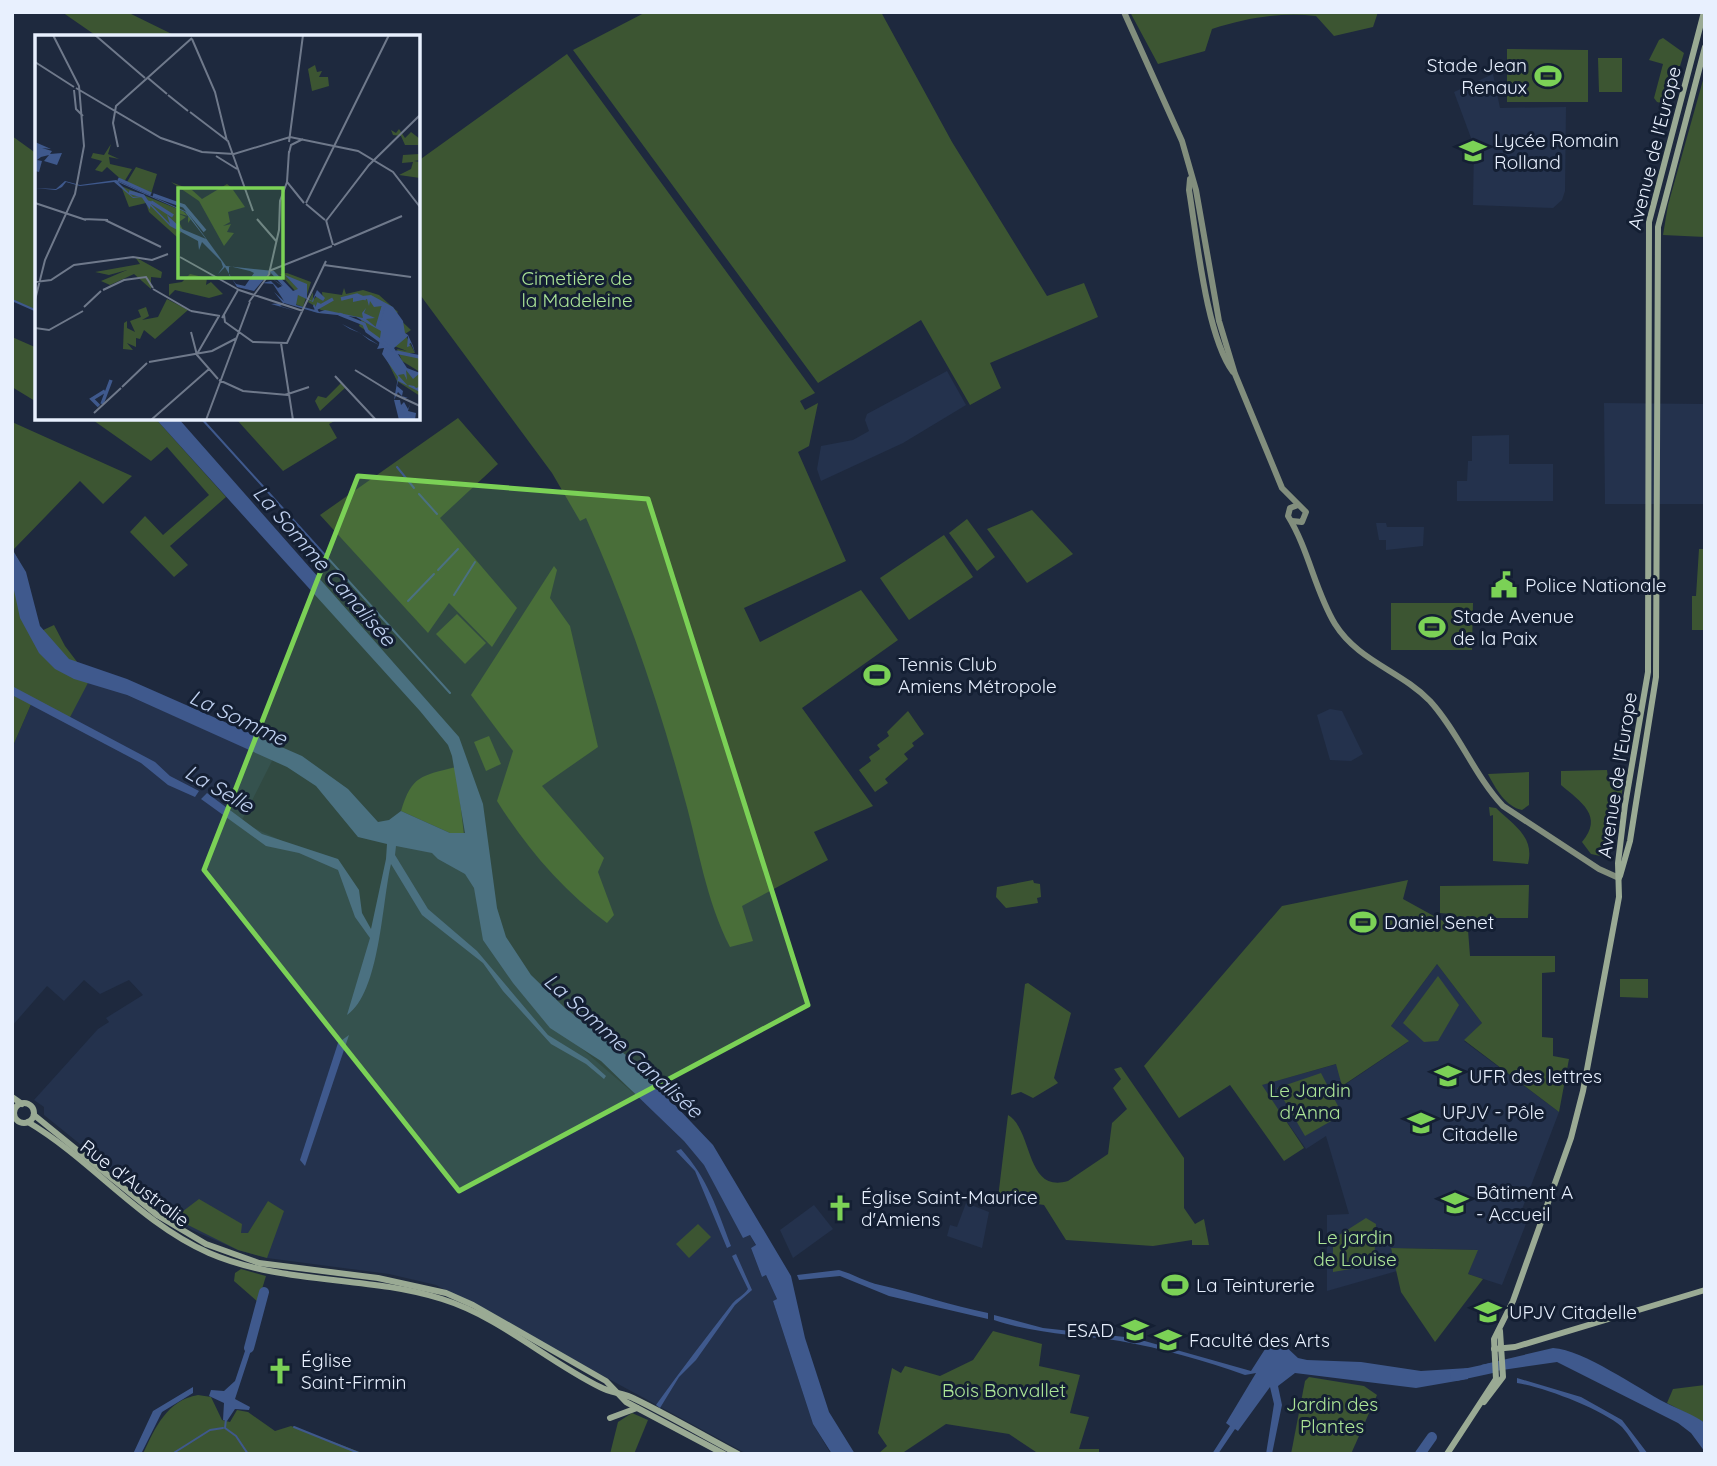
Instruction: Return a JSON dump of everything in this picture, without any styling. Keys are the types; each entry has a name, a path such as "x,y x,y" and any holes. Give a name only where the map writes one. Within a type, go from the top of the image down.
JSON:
{"main road":[{"path":"1124,12 1170,109 1191,177 1189,190 1222,352 1235,374 1276,475 1287,494 1306,512 1302,522 1301,541"},
{"name":"Avenue de l'Europe","path":"1616,876 1625,805 1648,672 1649,222 1704,12"},
{"name":"Avenue de l'Europe","path":"1616,876 1630,841 1656,677 1658,227 1705,47"},
{"path":"1287,494 1290,508 1288,514 1334,622 1356,650 1428,699 1448,722 1491,794 1503,806 1616,876 1619,897 1580,1109 1559,1175 1500,1331 1500,1384 1482,1403 1447,1453"},
{"path":"1290,508 1298,505"},
{"path":"1292,521 1302,522"},
{"path":"12,1097 30,1106 34,1115 28,1122 16,1119 14,1108 22,1104"},
{"name":"Rue d'Australie","path":"34,1115 157,1215 227,1256"},
{"name":"Rue d'Australie","path":"28,1122 155,1222 181,1239 227,1256"},
{"path":"227,1256 282,1267 378,1278 446,1293 473,1305 606,1381 638,1408 723,1454"},
{"path":"1498,1349 1705,1290"},
{"path":"616,1392 633,1398 738,1454"},
{"path":"610,1418 638,1408"}],"highlighted area":[{"path":"358,476 648,499 808,1005 459,1191 204,870"}],"shaded area":[{"path":"1493,74 1500,108 1566,107 1565,191 1562,200 1553,208 1473,205 1474,146 1454,92"},
{"path":"947,371 966,405 903,443 821,481 817,469 821,446 853,440 869,431 865,420 867,414"},
{"path":"1604,403 1705,404 1705,504 1605,504"},
{"path":"1509,435 1509,464 1553,464 1553,501 1457,501 1457,481 1467,481 1468,461 1472,461 1472,436"},
{"path":"1376,523 1386,523 1387,527 1424,527 1423,546 1386,550 1386,540 1379,540"},
{"path":"90,679 273,759 241,822 343,869 372,938 392,842 486,861 490,942 553,1024 694,1145 743,1237 750,1235 756,1246 751,1248 762,1277 766,1275 777,1299 773,1301 813,1424 831,1454 747,1454 436,1285 389,1274 267,1258 238,1250 192,1230 163,1211 44,1115 44,1107 34,1100 98,1029 109,1022 106,1018 143,995 129,980 100,994 84,980 64,1001 47,986 12,1026 12,748 32,702"},
{"path":"1330,709 1342,711 1363,754 1351,761 1330,760 1317,715"},
{"name":"UPJV - Pôle Citadelle","path":"1437,964 1482,1023 1464,1041 1559,1112 1521,1212 1529,1216 1502,1285 1468,1274 1477,1250 1391,1248 1397,1271 1327,1291 1327,1215 1349,1214 1326,1136 1306,1149 1261,1085 1337,1064 1343,1086 1408,1042 1391,1026"},
{"path":"966,1203 989,1212 982,1248 947,1236 950,1225 957,1227"},
{"path":"814,1205 833,1229 793,1258 780,1230"}],"green space":[{"path":"62,12 127,12 174,35 95,35"},
{"path":"646,12 881,12 952,142 1047,296 1084,283 1098,317 990,363 1001,388 970,405 921,320 818,383 573,50"},
{"path":"1130,12 1378,12 1373,27 1334,36 1316,16 1277,15 1238,22 1212,29 1205,51 1158,64"},
{"path":"1663,38 1684,53 1668,105 1657,102 1654,98 1663,64 1649,60 1659,40"},
{"name":"Stade Jean Renaux","path":"1507,49 1588,50 1588,102 1507,102"},
{"name":"Cimetière de la Madeleine","path":"567,54 815,393 800,401 805,410 818,403 809,446 798,452 846,561 744,608 760,642 861,590 898,640 802,708 873,806 814,832 828,860 742,906 753,941 730,947 722,929 709,893 653,692 615,587 586,518 580,521 552,473 420,295 420,160"},
{"path":"1598,58 1622,58 1622,92 1599,92"},
{"path":"1705,73 1705,237 1663,235 1668,205"},
{"path":"12,136 35,153 35,310 12,300"},
{"path":"12,337 35,347 35,401 12,387"},
{"path":"458,418 498,464 440,518 517,608 492,647 449,603 428,633 320,515"},
{"path":"93,420 157,420 226,497 170,546 188,565 174,577 130,532 145,516 163,535 209,495 167,447 151,461"},
{"path":"336,420 329,424 337,438 283,471 238,421"},
{"path":"12,422 132,476 103,504 80,481 13,550 22,567 39,632 54,625 65,646 90,679 68,721 32,702 12,748"},
{"path":"1032,510 1073,554 1027,583 987,529"},
{"path":"967,519 995,557 977,571 949,533"},
{"path":"944,535 973,577 909,620 880,578"},
{"path":"1699,549 1705,549 1705,630 1692,630 1692,596 1696,596"},
{"path":"554,566 557,570 550,598 570,626 598,747 542,786 604,858 598,872 614,915 607,923 575,897 546,867 497,801 513,751 471,695"},
{"name":"Stade Avenue de la Paix","path":"1391,603 1473,603 1472,650 1391,650"},
{"path":"457,614 486,643 465,664 436,634"},
{"path":"908,711 924,734 912,743 914,746 904,754 908,759 885,779 888,783 875,792 859,770 871,761 869,757 880,749 877,745 889,736 887,732"},
{"path":"489,736 501,764 486,771 474,742"},
{"path":"456,767 464,835 450,833 401,811 409,790 420,779"},
{"path":"1607,770 1608,778 1624,779 1618,818 1605,857 1591,854 1582,842 1591,825 1590,817 1582,804 1561,785 1561,771"},
{"path":"1529,772 1529,805 1522,810 1506,801 1488,774"},
{"path":"1489,807 1496,808 1521,832 1528,846 1528,864 1493,861 1493,815 1490,816"},
{"path":"1033,880 1034,883 1040,884 1041,897 1037,898 1038,903 1006,908 996,897 997,887"},
{"path":"1408,880 1403,899 1452,926 1468,930 1470,956 1555,956 1555,972 1542,973 1542,1037 1553,1038 1553,1056 1569,1059 1559,1112 1464,1040 1482,1023 1437,964 1391,1026 1409,1041 1342,1086 1336,1064 1262,1085 1304,1148 1284,1161 1230,1085 1179,1118 1144,1066 1282,906"},
{"path":"1529,885 1528,918 1453,918 1451,914 1440,913 1440,886"},
{"path":"1438,976 1459,1005 1438,1041 1424,1042 1403,1023"},
{"path":"1620,979 1648,979 1648,998 1620,997"},
{"path":"1028,983 1071,1013 1054,1078 1058,1083 1033,1098 1021,1092 1011,1095 1025,984"},
{"path":"1121,1067 1184,1158 1184,1208 1195,1224 1204,1219 1209,1245 1192,1245 1192,1240 1153,1246 1066,1240 1044,1205 998,1198 1008,1115 1022,1133 1037,1170 1044,1178 1054,1182 1068,1181 1108,1154 1112,1123 1127,1109 1113,1088 1121,1079 1114,1069"},
{"name":"Le Jardin d'Anna","path":"1321,1073 1339,1108 1333,1120 1305,1136 1277,1088"},
{"path":"199,1199 242,1224 241,1233 248,1233 268,1201 284,1211 267,1258 238,1250 174,1218"},
{"name":"Le jardin de Louise","path":"1366,1218 1376,1224 1374,1265 1333,1272 1333,1239"},
{"path":"698,1224 711,1237 689,1258 676,1244"},
{"path":"1391,1248 1478,1250 1468,1274 1483,1279 1435,1342 1401,1292"},
{"path":"241,1269 266,1276 258,1302 234,1281 235,1273"},
{"name":"Bois Bonvallet","path":"993,1331 1042,1344 1039,1366 1080,1375 1070,1413 1089,1417 1079,1449 1099,1449 1099,1454 1039,1454 1009,1434 946,1424 901,1454 878,1454 887,1446 878,1433 892,1368 901,1373 905,1366 940,1376 973,1360"},
{"name":"Jardin des Plantes","path":"1309,1377 1364,1386 1377,1395 1351,1454 1291,1454 1305,1381"},
{"path":"1705,1385 1705,1423 1667,1403 1673,1389"},
{"path":"198,1395 211,1397 222,1420 230,1422 237,1410 248,1412 275,1431 291,1426 365,1454 143,1454 170,1409 187,1398"},
{"path":"632,1413 648,1420 634,1454 610,1454 618,1422"}],"water":[{"path":"157,420 180,420 459,737 483,804 497,908 506,937 531,975 565,1008 631,1059 713,1145 791,1276 805,1338 829,1412 855,1454 832,1454 813,1424 773,1301 777,1299 766,1275 762,1277 751,1248 756,1245 750,1235 743,1238 704,1165 684,1141 601,1061 550,1028 513,983 483,940 474,888 465,874 432,853 396,846 395,855 428,909 477,951 548,1035 587,1059 606,1076 604,1079 586,1064 551,1044 503,991 483,963 422,915 391,864 373,967 358,1004 347,1015 370,938 355,917 338,870 299,853 266,846 201,799 207,793 262,834 338,859 359,890 362,913 371,929 387,844 358,837 316,786 287,767 127,695 74,679 55,669 39,653 20,618 12,581 12,549 26,572 40,626 69,659 127,679 302,756 348,789 378,822 389,820 401,811 450,833 465,833 448,745"},
{"path":"12,686 155,762 170,776 199,791 195,797 168,785 141,763 12,695"},
{"path":"349,1035 305,1166 300,1160 338,1043"},
{"path":"681,1149 711,1195 731,1246 727,1248 695,1171 676,1151"},
{"path":"736,1254 752,1290 735,1305 696,1360 679,1377 660,1408 656,1405 674,1380 732,1304 748,1289 732,1256"},
{"path":"839,1270 875,1284 988,1313 988,1319 889,1296 840,1276 799,1280 797,1275"},
{"path":"994,1315 1043,1328 1134,1338 1251,1371 1267,1346 1277,1342 1282,1343 1298,1358 1307,1360 1361,1362 1421,1371 1468,1368 1468,1379 1416,1388 1295,1373 1278,1386 1282,1405 1272,1454 1266,1454 1274,1404 1270,1387 1238,1431 1235,1429 1218,1454 1212,1454 1230,1426 1226,1423 1256,1373 1245,1375 1183,1355 1136,1344 1027,1329 994,1320"},
{"path":"250,1336 255,1338 235,1399 250,1407 249,1410 235,1409 227,1421 223,1420 224,1403 209,1396 211,1390 224,1391 235,1381"},
{"path":"1553,1348 1566,1350 1595,1362 1705,1423 1705,1452 1691,1433 1678,1423 1557,1362 1482,1373 1481,1365"},
{"path":"1517,1378 1581,1397 1622,1420 1648,1454 1641,1454 1622,1427 1601,1413 1556,1394 1517,1383"},
{"path":"193,1387 193,1393 162,1412 141,1454 133,1454 153,1411"}],"waterway":[{"path":"12,300 35,310"},
{"path":"203,420 450,693"},
{"path":"397,467 414,488"},
{"path":"419,494 437,514"},
{"path":"438,570 458,549"},
{"path":"454,595 475,562"},
{"path":"408,601 434,574"},
{"name":"La Selle","path":"249,1348 264,1292"},
{"name":"La Somme Canalisée","path":"1455,1376 1492,1368"},
{"path":"226,1419 225,1428 236,1436 248,1454"},
{"path":"294,1427 361,1454"},
{"path":"172,1454 210,1430 223,1428"},
{"path":"1420,1454 1432,1437"}],"place":[{"name":"Stade Jean Renaux","path":"1548,76"},
{"name":"Lycée Romain Rolland","path":"1473,151"},
{"name":"Police Nationale","path":"1504,585"},
{"name":"Stade Avenue de la Paix","path":"1432,627"},
{"name":"Tennis Club Amiens Métropole","path":"877,675"},
{"name":"Daniel Senet","path":"1363,922"},
{"name":"UFR des lettres","path":"1448,1076"},
{"name":"UPJV - Pôle Citadelle","path":"1421,1123"},
{"name":"Bâtiment A - Accueil","path":"1455,1203"},
{"name":"Église Saint-Maurice d'Amiens","path":"840,1208"},
{"name":"La Teinturerie","path":"1175,1285"},
{"name":"UPJV Citadelle","path":"1488,1312"},
{"name":"ESAD","path":"1135,1330"},
{"name":"Faculté des Arts","path":"1168,1340"},
{"name":"Église Saint-Firmin","path":"280,1371"}],"water label":[{"name":"La Somme","path":"238,718"}]}
